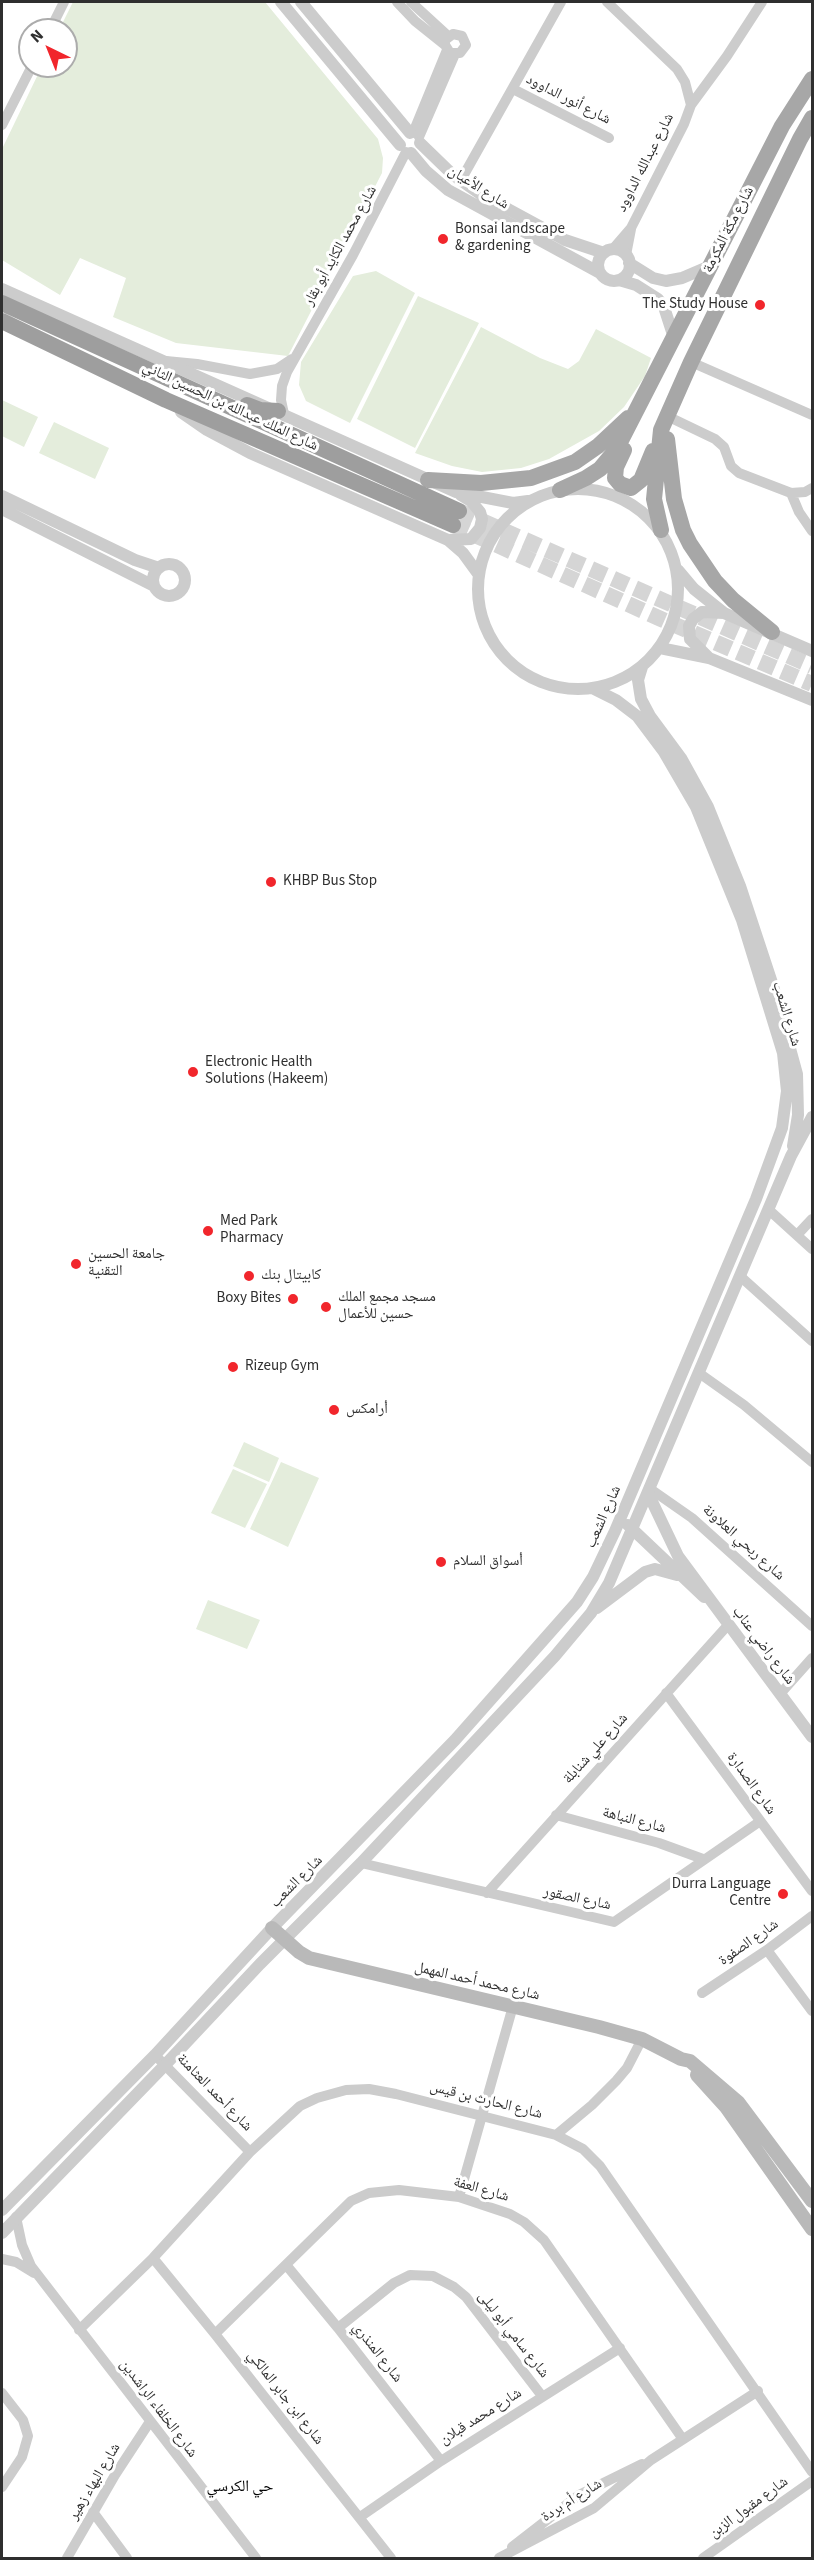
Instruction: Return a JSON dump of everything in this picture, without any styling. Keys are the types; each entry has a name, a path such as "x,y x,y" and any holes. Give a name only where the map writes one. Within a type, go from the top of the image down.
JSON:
{"highway":[{"name":"شارع الملك عبدالله بن الحسين الثاني","path":"2,303 167,378 454,525"},
{"name":"شارع الملك عبدالله بن الحسين الثاني","path":"2,321 166,400 454,525"},
{"path":"167,378 190,382 260,410 281,412"}],"main road":[{"name":"شارع مكة المكرمة","path":"560,490 586,478 608,462 657,373 782,126 813,79"},
{"name":"شارع مكة المكرمة","path":"661,530 654,499 664,423 691,362 795,149 813,118"},
{"path":"657,373 616,467 615,478 620,484 631,488 641,480 664,423"},
{"path":"428,480 482,483 515,481 539,476 575,462 612,433 639,406"},
{"path":"664,423 674,499 683,530 715,581 746,613 772,632"},
{"name":"شارع محمد أحمد المهمل","path":"272,1928 298,1952 319,1961 642,2039 681,2059 695,2063 738,2102 813,2201"},
{"name":"شارع محمد أحمد المهمل","path":"681,2059 726,2107 813,2229"}],"street":[{"path":"56,18 64,2"},
{"name":"شارع الأعيان","path":"281,2 406,150 448,190 600,273"},
{"name":"شارع الأعيان","path":"301,2 416,136 461,180 519,217 565,240 608,251"},
{"path":"397,2 449,46"},
{"path":"411,2 449,46"},
{"name":"شارع أنور الداوود","path":"461,180 561,2"},
{"name":"شارع عبدالله الداوود","path":"607,2 676,69 685,82 691,105 684,124 631,228 608,251"},
{"path":"691,105 727,56 762,2"},
{"path":"416,136 402,136 406,150 418,149 416,136 449,46"},
{"path":"2,125 26,78"},
{"name":"شارع أنور الداوود","path":"513,88 609,138"},
{"name":"شارع محمد الكايد أبو بقار","path":"281,412 282,386 298,352 353,255 406,150"},
{"name":"شارع عبدالله الداوود","path":"628,259 631,228"},
{"path":"674,338 664,307 658,299 636,285 619,280 608,280 600,273 598,262 608,251 628,259 653,278 666,281 682,278 710,266"},
{"path":"619,280 627,273 628,259"},
{"name":"شارع الملك عبدالله بن الحسين الثاني","path":"2,289 456,492"},
{"name":"شارع محمد الكايد أبو بقار","path":"164,361 259,374 277,369 298,352"},
{"path":"691,362 813,415"},
{"path":"664,423 715,439 724,447 732,466 739,473 791,493 805,492 813,488"},
{"path":"456,492 513,503 529,501 560,490 588,489 616,495 648,516 661,530 678,573 724,613"},
{"path":"454,525 471,539 480,528 482,519 476,506 456,492"},
{"path":"791,493 799,512 813,531"},
{"path":"2,496 135,560 159,568"},
{"path":"529,501 505,520 495,532 485,552 479,574 478,596 483,621 494,645 514,667 541,682 570,689 592,688 621,680 642,667 660,648 674,621 678,577 675,562"},
{"path":"2,508 154,586 161,594 170,596 180,592 185,584 184,574 178,566 168,564 159,568 153,576 154,586"},
{"path":"454,525 463,553 479,574"},
{"path":"709,658 690,639 689,626 693,619 702,612 724,613 813,651"},
{"path":"660,648 709,658 813,700"},
{"name":"شارع الشعب","path":"642,667 638,680 641,699 650,716 681,758 708,807 740,886 773,986 797,1074 798,1115 791,1156"},
{"name":"شارع الشعب","path":"2,2210 156,2055 272,1928 455,1740 577,1602 593,1577 620,1518 708,1306 752,1208 782,1128 787,1091 783,1053 742,920 696,807 676,771 645,726 621,704 592,688"},
{"name":"شارع الشعب","path":"2,2232 166,2064 224,2000 361,1863 555,1656 591,1613 609,1583 791,1156 813,1117"},
{"path":"769,1210 813,1249"},
{"path":"798,1235 813,1219"},
{"path":"741,1277 813,1341"},
{"path":"708,1306 713,1303 719,1304 724,1314"},
{"path":"699,1373 744,1405 813,1462"},
{"name":"شارع راضي عناب","path":"648,1490 669,1541 711,1602 813,1737"},
{"name":"شارع ربحي العلاونة","path":"648,1490 692,1518 813,1626"},
{"name":"شارع راضي عناب","path":"620,1518 680,1577 711,1602"},
{"path":"591,1613 645,1572 656,1569 680,1577"},
{"name":"شارع علي شنابلة","path":"487,1893 728,1625"},
{"path":"780,1694 813,1658"},
{"name":"شارع الصدارة","path":"666,1693 813,1891"},
{"name":"شارع النباهة","path":"556,1815 658,1843 703,1859"},
{"name":"شارع الصقور","path":"361,1863 615,1922 670,1886 703,1859 759,1821"},
{"name":"شارع الصفوة","path":"702,1993 813,1916"},
{"path":"767,1950 813,2011"},
{"path":"459,2197 513,2006"},
{"path":"556,2135 616,2081 627,2068 642,2039"},
{"name":"شارع أحمد العثامنة","path":"156,2055 250,2152"},
{"name":"شارع الحارث بن قيس","path":"79,2330 153,2258 250,2152 300,2106 317,2098 346,2090 369,2089 396,2094 556,2135 584,2149 600,2166 813,2472"},
{"name":"شارع العفة","path":"215,2334 351,2201 369,2193 399,2190 459,2197 510,2214 536,2232 682,2438"},
{"name":"شارع الخلفاء الراشدين","path":"16,2217 26,2256 38,2276 256,2559"},
{"name":"شارع ابن جابر المالكي","path":"153,2258 391,2559"},
{"name":"شارع الخلفاء الراشدين","path":"2,2259 15,2262 38,2276"},
{"name":"شارع المنذري","path":"286,2266 338,2328 441,2461"},
{"name":"شارع سامي أبو ليلى","path":"338,2328 394,2283 410,2275 433,2276 454,2287 466,2297 542,2397"},
{"name":"شارع محمد قبلان","path":"360,2517 441,2461 620,2348"},
{"name":"شارع أم بردة","path":"500,2558 594,2508 651,2460 758,2391"},
{"path":"2,2393 22,2420 28,2436 22,2457 2,2487"},
{"name":"شارع البهاء زهير","path":"67,2559 93,2512 149,2423"},
{"name":"شارع أم بردة","path":"500,2558 579,2495 651,2460"},
{"name":"شارع مقبول الزبن","path":"703,2559 720,2555 813,2481"},
{"path":"93,2512 127,2559"}],"green space":[{"path":"73,2 265,2 378,139 383,158 382,173 288,356 176,343 113,317 126,278 80,258 60,295 2,260 2,149 36,78 78,78 78,18 65,18"},
{"path":"376,271 415,293 350,423 306,401 299,385 301,362 353,276"},
{"path":"418,296 479,323 415,448 357,419"},
{"path":"481,327 540,358 568,369 579,361 596,329 651,358 645,376 624,407 599,431 549,459 521,468 482,472 452,466 415,453"},
{"path":"2,400 38,417 24,447 2,436"},
{"path":"54,422 109,448 95,479 39,453"},
{"path":"244,1442 279,1458 269,1482 233,1466"},
{"path":"281,1462 319,1478 288,1547 250,1529"},
{"path":"233,1469 267,1484 245,1528 211,1513"},
{"path":"208,1600 260,1620 247,1649 196,1629"}],"tunnel":[{"path":"459,511 812,666"},
{"path":"453,525 812,684"}],"place":[{"name":"Bonsai landscape & gardening","path":"443,239"},
{"name":"The Study House","path":"760,305"},
{"name":"KHBP Bus Stop","path":"271,882"},
{"name":"Electronic Health Solutions (Hakeem)","path":"193,1072"},
{"name":"Med Park Pharmacy","path":"208,1231"},
{"name":"جامعة الحسين التقنية","path":"76,1264"},
{"name":"كابيتال بنك","path":"249,1276"},
{"name":"Boxy Bites","path":"293,1299"},
{"name":"مسجد مجمع الملك حسين للأعمال","path":"326,1307"},
{"name":"Rizeup Gym","path":"233,1367"},
{"name":"أرامكس","path":"334,1410"},
{"name":"أسواق السلام","path":"441,1562"},
{"name":"Durra Language Centre","path":"783,1894"}],"district":[{"name":"حي الكرسي","path":"240,2487"}]}
